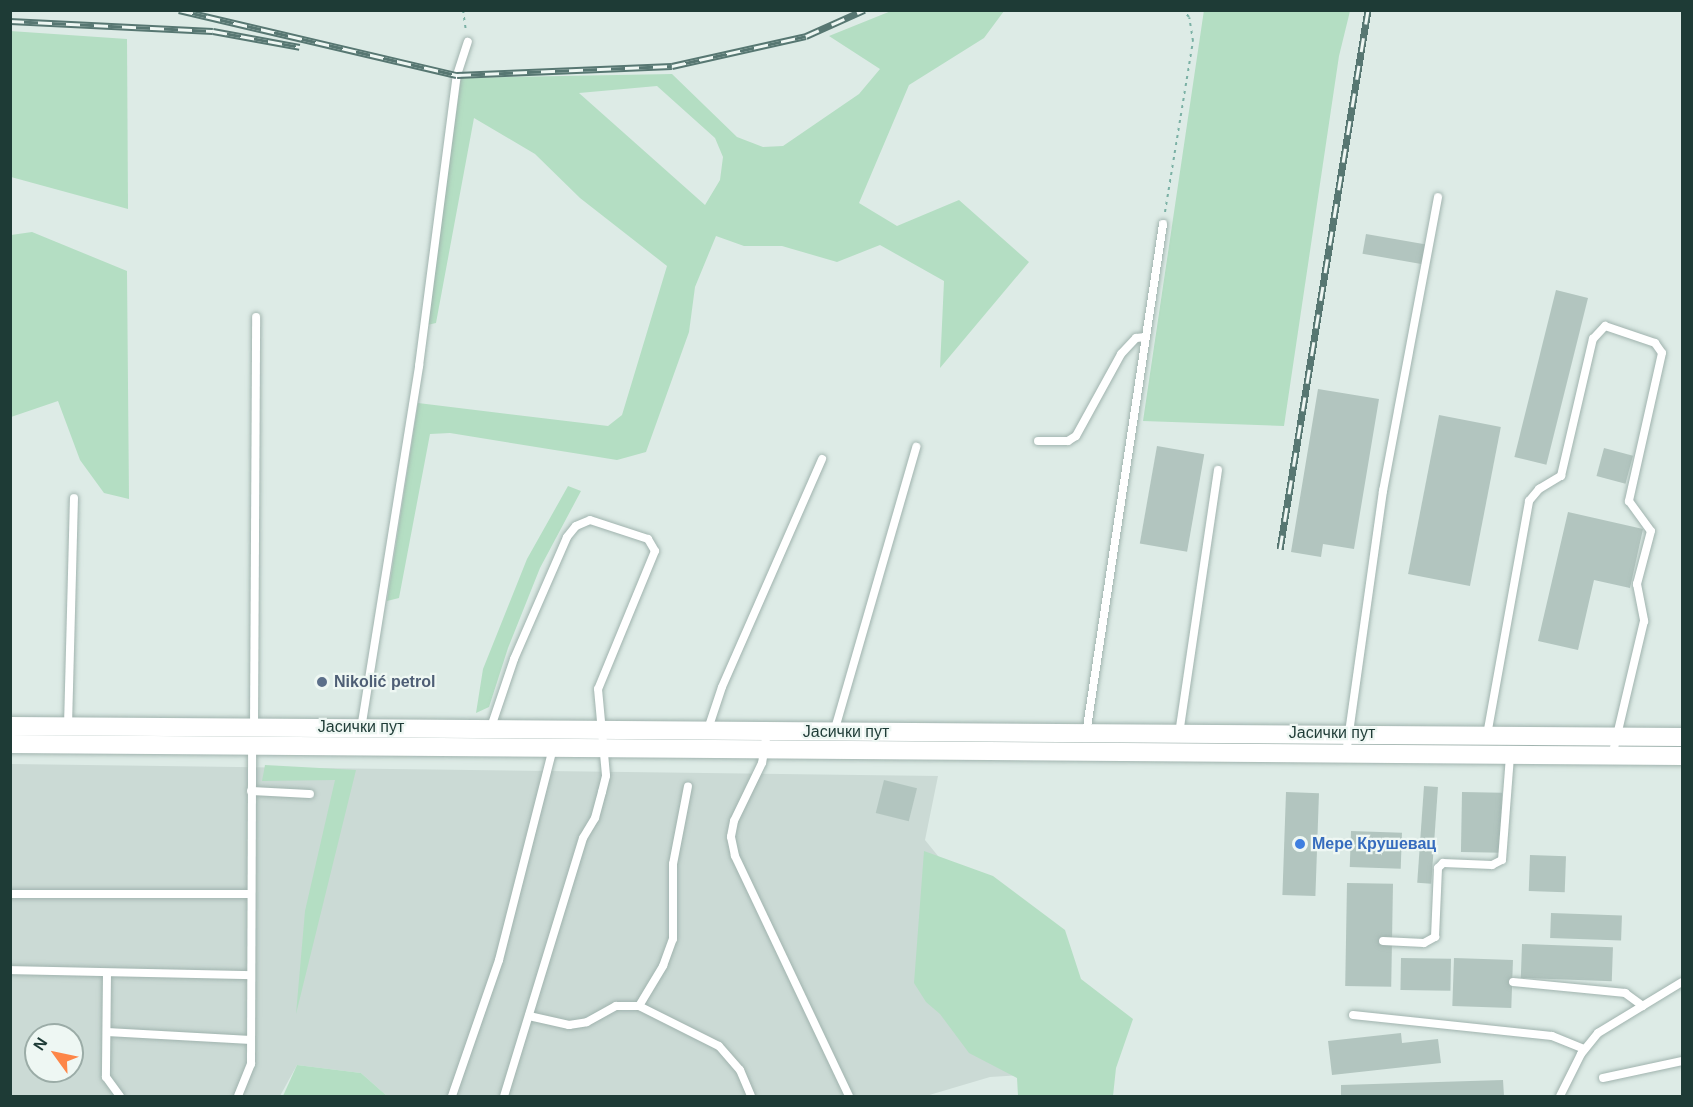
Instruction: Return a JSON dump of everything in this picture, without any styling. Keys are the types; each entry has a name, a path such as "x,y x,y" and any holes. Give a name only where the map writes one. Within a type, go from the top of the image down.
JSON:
{"main road":[{"name":"Јасички пут","path":"10,726 362,726 708,730 834,751 1683,756"},
{"name":"Јасички пут","path":"10,744 602,747 705,751 834,731 1683,737"},
{"path":"1451,754 1452,734"},
{"path":"1510,756 1518,735"}],"lane":[{"path":"360,747 419,366 457,75 468,42"},
{"path":"1346,754 1383,491 1438,197"},
{"path":"1083,753 1163,224"},
{"path":"238,1096 250,1072 256,317"},
{"path":"1487,735 1529,501 1539,489 1561,476 1593,339 1605,326 1655,343 1662,353 1629,501 1651,531 1637,584 1644,621 1612,756"},
{"path":"1038,441 1068,441 1076,436 1121,354 1136,338 1146,337"},
{"path":"834,751 834,731 916,447"},
{"path":"705,751 708,730 722,687 822,459"},
{"path":"1177,753 1218,470"},
{"path":"68,726 74,498"},
{"path":"486,748 490,728 514,659 567,537 576,526 590,519 648,539 655,552 598,689 606,776 598,810 583,838 504,1096"},
{"path":"767,741 734,821 731,837 735,856 849,1096"},
{"path":"452,1096 499,960 553,748"},
{"path":"1383,941 1424,943 1434,937 1438,868 1443,863 1492,865 1502,860 1510,756"},
{"path":"639,1006 663,966 673,939 675,849 688,786"},
{"path":"251,791 310,795"},
{"path":"10,894 251,894"},
{"path":"10,970 250,975"},
{"path":"107,973 106,1077 120,1096"},
{"path":"1513,982 1625,993 1643,1006"},
{"path":"1560,1096 1585,1049 1598,1034 1683,982"},
{"path":"529,1016 578,1024 616,1006 639,1006 719,1046 740,1070 751,1096"},
{"path":"1353,1015 1552,1036 1585,1049"},
{"path":"107,1032 250,1040"},
{"path":"1603,1078 1683,1061"}],"path":[{"path":"463,10 468,42"},
{"path":"1163,224 1193,40 1190,17 1183,10"}],"shaded area":[{"path":"11,764 938,776 925,840 990,920 1068,1072 990,1077 926,1096 387,1096 361,1073 297,1065 280,1096 11,1096"}],"green space":[{"path":"1204,10 1350,11 1339,56 1284,426 1143,421"},
{"path":"891,11 1004,11 984,38 909,85 859,203 897,226 959,200 1029,262 940,368 944,281 880,245 837,262 782,246 744,246 716,236 695,287 689,332 646,452 617,460 450,433 430,434 399,598 387,601 418,403 608,426 622,415 667,266 580,198 535,154 474,118 436,323 427,325 461,78 672,74 737,137 763,147 783,146 859,94 880,69 829,36","holes":["657,86 715,138 723,157 720,180 705,205 579,93"]},
{"path":"10,31 127,39 128,209 11,177"},
{"path":"32,232 127,271 129,499 104,493 80,460 58,401 11,417 11,235"},
{"path":"568,486 581,491 540,568 508,648 489,707 476,713 483,669 527,559"},
{"path":"265,765 356,770 296,1014 305,911 335,780 262,781"},
{"path":"924,851 993,876 1065,930 1081,979 1133,1019 1116,1068 1113,1096 1018,1096 1017,1078 969,1053 940,1014 926,1002 914,983"},
{"path":"297,1065 361,1073 387,1096 283,1096"}],"building":[{"path":"1366,234 1426,245 1423,264 1363,254"},
{"path":"1556,290 1588,298 1546,465 1514,457"},
{"path":"1318,389 1379,399 1354,549 1323,544 1321,557 1291,552"},
{"path":"1439,415 1501,427 1470,586 1408,574"},
{"path":"1157,446 1204,454 1187,552 1140,543"},
{"path":"1604,448 1633,456 1625,484 1596,476"},
{"path":"1568,512 1643,529 1630,588 1594,580 1578,650 1538,641"},
{"path":"884,780 917,788 909,821 876,813"},
{"path":"1424,786 1438,787 1431,884 1417,883"},
{"name":"Мере Крушевац","path":"1286,792 1319,793 1315,896 1282,895"},
{"path":"1462,792 1502,793 1501,853 1461,852"},
{"path":"1351,831 1402,833 1401,869 1350,867"},
{"path":"1530,855 1566,856 1565,892 1529,891"},
{"path":"1347,883 1393,884 1391,987 1345,986"},
{"path":"1551,913 1622,915 1621,940 1550,938"},
{"path":"1522,944 1613,947 1612,981 1521,978"},
{"path":"1401,958 1451,959 1450,991 1400,990"},
{"path":"1454,958 1513,960 1511,1008 1452,1006"},
{"path":"1401,1033 1402,1043 1438,1039 1441,1063 1332,1075 1328,1041"},
{"path":"1503,1080 1504,1096 1341,1096 1341,1085"}],"railway":[{"path":"179,10 457,75 672,66 806,36 864,10"},
{"path":"1280,549 1368,10"},
{"path":"10,21 213,31 300,47"}],"place":[{"name":"Nikolić petrol","path":"322,682"},
{"name":"Мере Крушевац","path":"1300,844"}]}
